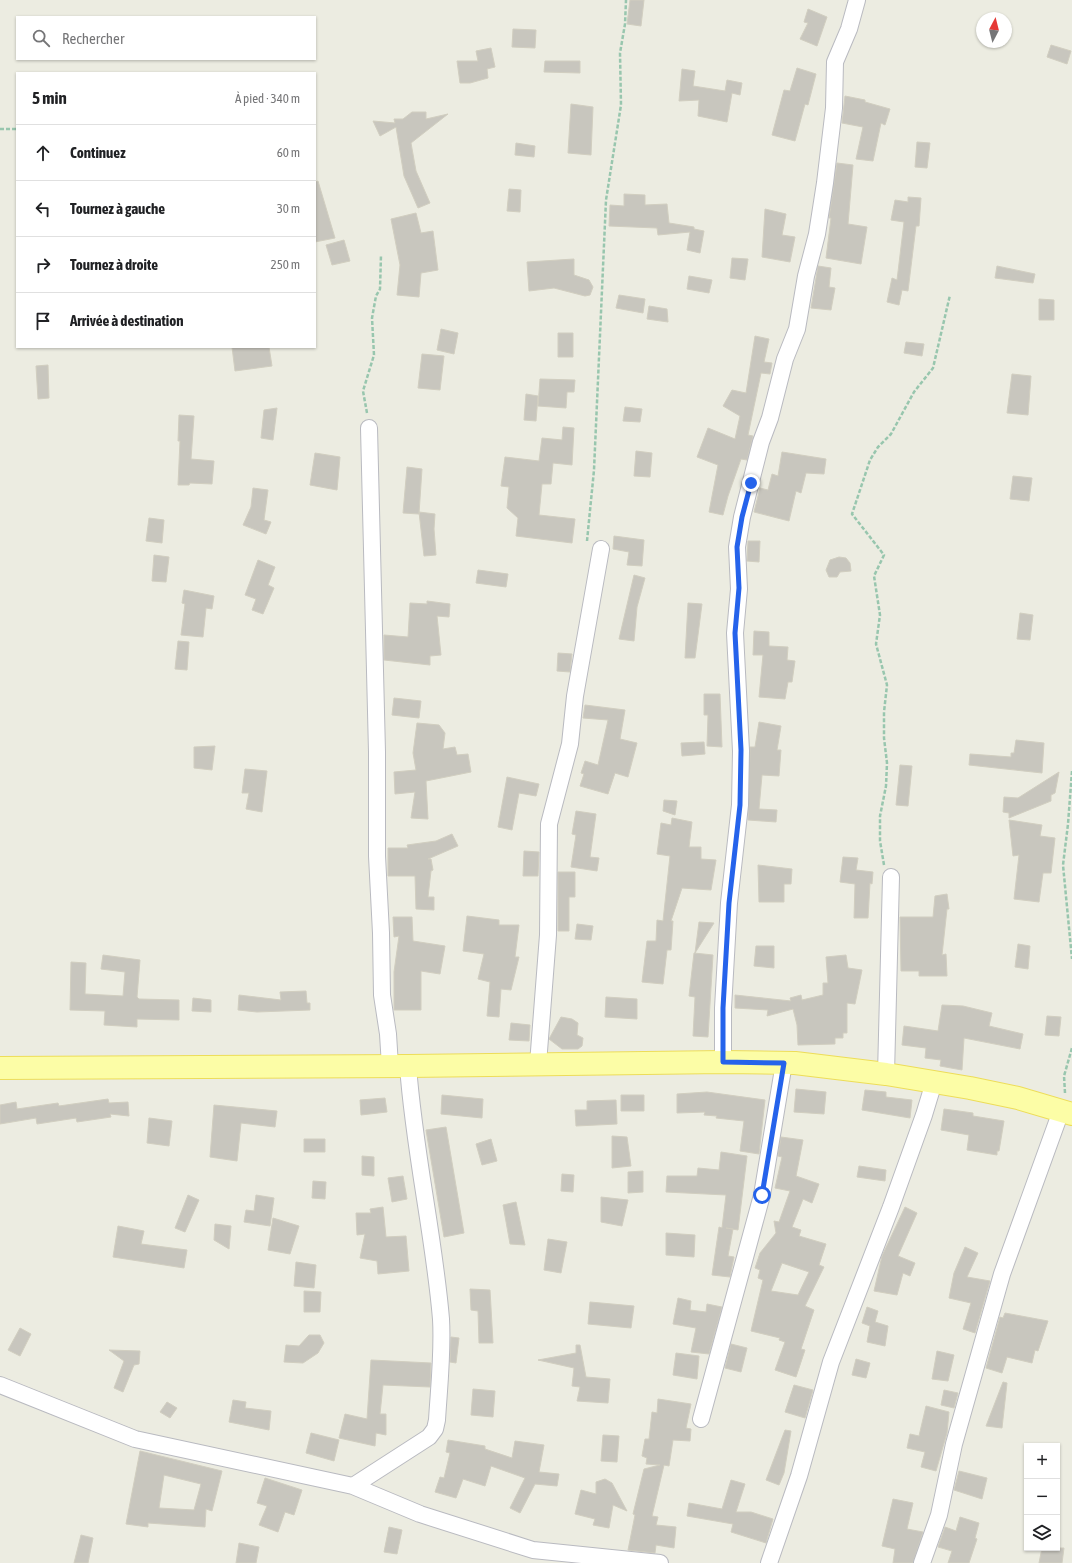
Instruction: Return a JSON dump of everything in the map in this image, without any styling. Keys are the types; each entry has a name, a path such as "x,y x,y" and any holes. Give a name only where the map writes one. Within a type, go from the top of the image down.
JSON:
{"main road":[{"path":"0,1068 399,1066 723,1062 784,1063 886,1074 934,1082 1018,1098 1067,1112"}],"street":[{"path":"723,1062 723,1008 729,903 740,805 741,750 735,633 739,588 737,547 742,517 759,446 770,418 785,359 797,329 806,276 817,234 825,183 834,108 835,62 849,29 857,0"},
{"path":"353,1486 429,1437 435,1429 437,1420 441,1318 425,1186 411,1105 388,1034 382,995 381,933 377,856 377,752 369,428"},
{"path":"538,1064 548,935 549,824 571,738 575,696 601,549"},
{"path":"886,1074 891,877"},
{"path":"702,1419 761,1200 784,1063"},
{"path":"769,1563 799,1476 831,1362 893,1200 924,1115 934,1082"},
{"path":"922,1563 939,1515 954,1444 1002,1274 1067,1112"},
{"path":"0,1385 135,1439 353,1486 420,1514 533,1550 660,1563"}],"path":[{"path":"601,549 587,544 596,432 606,200 621,106 620,53 625,24 626,0"},
{"path":"0,129 16,129"},
{"path":"369,428 363,391 374,355 372,318 376,296 380,289 381,255"},
{"path":"891,877 884,865 880,841 880,816 886,786 887,763 884,738 884,712 887,685 876,644 880,615 874,576 884,555 852,514 870,460 878,447 891,434 914,392 933,368 950,295"},
{"path":"1072,771 1063,864 1072,959"},
{"path":"1067,1112 1064,1076 1072,1048"}],"building":[{"path":"630,0 644,0 641,26 627,24"},
{"path":"808,9 827,17 817,46 800,39 808,23 804,22"},
{"path":"513,29 536,30 535,48 512,47"},
{"path":"1051,45 1071,51 1067,64 1047,57"},
{"path":"491,48 495,67 487,69 488,78 470,83 460,83 457,61 478,61 476,51"},
{"path":"545,61 580,61 580,73 544,72"},
{"path":"797,68 816,74 808,105 805,104 795,141 772,135 784,90 790,91"},
{"path":"682,69 695,71 693,86 725,91 727,80 742,83 740,95 732,93 727,122 698,116 699,100 679,101"},
{"path":"845,96 865,100 865,102 890,109 885,125 881,123 873,161 856,159 863,127 842,123"},
{"path":"571,104 593,107 591,155 568,153"},
{"path":"412,112 426,112 426,119 448,114 411,143 416,171 430,203 418,208 404,176 396,127 380,136 373,121 395,123 394,119 403,119"},
{"path":"917,142 930,143 927,168 915,167"},
{"path":"516,143 535,146 534,157 515,155"},
{"path":"837,163 853,165 848,224 867,227 861,264 826,258 831,218 829,218"},
{"path":"318,181 335,238 316,242 316,182"},
{"path":"509,189 521,190 520,212 507,211"},
{"path":"624,194 645,195 645,205 667,204 669,223 694,227 694,229 704,231 700,253 687,250 690,232 658,235 657,228 609,226 610,205 624,206"},
{"path":"908,197 921,198 919,226 916,226 908,291 902,290 899,305 887,302 892,278 897,280 904,222 891,220 895,200 908,202"},
{"path":"765,209 786,214 782,235 795,237 790,262 762,257"},
{"path":"416,213 421,233 433,231 438,270 421,273 419,297 397,295 400,265 391,219"},
{"path":"344,240 350,261 332,265 326,245"},
{"path":"732,258 748,259 745,280 730,278"},
{"path":"574,259 574,275 589,280 593,287 590,295 585,296 554,288 529,291 527,262"},
{"path":"818,266 831,268 829,287 835,288 831,310 811,308"},
{"path":"997,266 1035,274 1033,283 995,278"},
{"path":"689,276 712,280 709,293 687,289"},
{"path":"619,295 645,299 643,313 616,308"},
{"path":"1039,299 1054,300 1054,320 1039,320"},
{"path":"649,306 667,309 668,322 647,319"},
{"path":"441,329 458,333 454,354 437,350"},
{"path":"558,333 573,333 573,357 558,357"},
{"path":"755,336 769,339 764,362 772,363 770,374 761,373 748,435 753,436 747,460 741,459 723,515 709,512 718,465 697,457 708,428 735,439 740,416 723,406 732,390 746,393"},
{"path":"906,342 924,344 922,356 904,353"},
{"path":"232,348 269,348 272,366 235,371"},
{"path":"422,354 444,356 440,390 418,388"},
{"path":"48,365 49,398 38,399 36,366"},
{"path":"1012,374 1031,376 1028,415 1007,413"},
{"path":"540,379 575,380 574,392 567,392 566,408 538,406"},
{"path":"526,394 538,396 536,421 524,420"},
{"path":"625,407 642,409 640,422 623,421"},
{"path":"277,408 273,440 261,438 264,410"},
{"path":"179,415 194,416 191,459 214,461 212,484 190,483 189,485 178,485 180,441 178,441"},
{"path":"563,427 574,428 572,465 553,463 551,484 542,484 539,515 575,519 572,543 516,536 518,518 507,508 509,487 501,486 505,457 539,461 542,438 562,440"},
{"path":"636,451 652,453 650,477 634,476"},
{"path":"782,452 826,459 824,474 806,473 801,493 796,491 789,521 754,512 760,488 768,490 772,474 778,476"},
{"path":"315,453 340,457 337,490 310,485"},
{"path":"407,467 422,469 419,514 403,513"},
{"path":"1013,476 1032,478 1029,501 1010,499"},
{"path":"253,488 268,490 264,520 271,522 266,534 243,525 251,507"},
{"path":"419,512 435,514 434,529 436,555 424,556"},
{"path":"149,518 164,520 162,543 146,541"},
{"path":"614,536 644,540 642,566 627,565 629,552 613,549"},
{"path":"748,541 760,541 759,562 747,561"},
{"path":"154,555 169,557 166,582 152,581"},
{"path":"839,557 846,558 850,563 851,571 840,572 837,577 829,577 826,570 830,560"},
{"path":"258,560 275,567 268,585 274,588 263,614 252,610 256,599 245,595"},
{"path":"478,570 508,574 506,587 476,583"},
{"path":"634,575 645,578 637,607 634,641 619,639"},
{"path":"184,590 214,596 212,609 206,608 203,637 181,635 185,604 182,603"},
{"path":"427,601 450,604 449,617 437,616 441,655 430,656 430,665 384,660 384,635 408,637 410,603 427,604"},
{"path":"688,603 702,604 695,658 685,658"},
{"path":"1020,613 1033,615 1030,640 1017,639"},
{"path":"754,631 769,632 769,646 788,647 787,660 795,661 792,682 788,682 785,699 759,697 763,655 753,655"},
{"path":"178,641 189,642 187,670 175,669"},
{"path":"558,653 572,654 570,672 557,671"},
{"path":"704,694 720,694 722,747 707,746 708,715 704,715"},
{"path":"394,698 421,701 419,718 392,715"},
{"path":"585,705 625,710 620,739 637,743 628,777 615,773 608,794 580,786 584,774 581,773 585,761 598,765 608,720 583,718"},
{"path":"759,722 781,726 777,750 781,750 779,776 762,775 759,809 777,810 776,822 748,820 750,747 755,747"},
{"path":"417,723 439,725 445,733 443,749 455,747 457,755 468,754 471,772 426,781 428,819 411,818 415,792 395,794 394,772 416,770 413,753"},
{"path":"1016,740 1044,743 1042,773 969,765 970,754 1011,757 1011,753 1014,753"},
{"path":"704,742 705,754 682,756 681,743"},
{"path":"215,746 212,770 194,768 194,747"},
{"path":"900,765 912,766 908,806 896,805"},
{"path":"245,769 267,771 262,812 246,809 249,793 242,793"},
{"path":"1059,772 1055,793 1051,795 1051,801 1009,818 1009,813 1003,812 1004,797 1018,798"},
{"path":"507,777 539,784 536,796 519,793 512,830 498,827"},
{"path":"664,800 677,801 675,815 663,811"},
{"path":"576,811 596,814 590,857 599,858 597,871 571,867 576,835 572,834"},
{"path":"672,818 692,822 689,847 701,847 701,859 716,860 711,890 682,888 671,921 673,921 671,950 667,950 663,984 642,982 647,941 656,941 657,920 663,921 670,856 657,854 661,823 671,825"},
{"path":"1009,820 1042,825 1040,836 1055,838 1051,873 1043,873 1039,902 1014,899 1019,855 1013,856"},
{"path":"452,834 458,846 428,859 431,859 433,870 431,871 428,897 434,897 434,910 416,909 415,876 388,876 388,848 408,848 407,845 436,841"},
{"path":"524,851 539,852 538,876 523,876"},
{"path":"843,857 858,858 856,870 873,872 872,884 870,883 868,918 854,918 855,884 840,882"},
{"path":"758,865 792,869 791,884 784,884 784,902 759,902"},
{"path":"558,872 575,872 575,897 569,897 569,931 558,931"},
{"path":"947,894 949,909 947,909 942,955 946,954 947,976 919,976 919,971 901,971 900,917 933,917 935,896"},
{"path":"467,916 499,920 499,925 519,925 515,957 519,957 511,990 501,989 499,1017 487,1016 490,982 478,979 484,954 463,951"},
{"path":"393,917 412,917 413,941 445,946 440,974 421,971 421,1010 394,1010 394,972 399,936 394,937"},
{"path":"699,922 714,923 695,953"},
{"path":"577,924 593,926 591,940 575,939"},
{"path":"1018,944 1030,946 1028,969 1015,967"},
{"path":"756,946 774,946 774,968 754,966"},
{"path":"694,953 713,955 708,1037 693,1036 695,997 689,996"},
{"path":"103,955 140,960 137,997 139,999 179,1000 179,1020 137,1019 137,1027 104,1025 105,1011 70,1010 71,962 86,963 85,994 123,996 125,972 101,969"},
{"path":"846,955 848,968 862,970 855,1004 847,1003 847,1033 843,1033 843,1038 835,1038 835,1044 798,1045 797,1025 793,1009 767,1016 768,1010 735,1008 735,995 791,1001 790,998 801,995 802,1000 823,995 823,983 828,983 826,957"},
{"path":"306,991 307,1003 310,1003 310,1010 257,1012 238,1010 239,995 281,1000 280,992"},
{"path":"606,997 637,999 637,1019 605,1017"},
{"path":"193,998 211,1000 211,1012 192,1011"},
{"path":"942,1005 963,1006 992,1013 989,1026 1023,1034 1020,1049 964,1038 962,1070 940,1066 941,1060 925,1058 926,1048 902,1045 904,1026 938,1031"},
{"path":"1047,1016 1061,1017 1059,1036 1045,1035"},
{"path":"561,1017 572,1019 578,1023 577,1035 583,1038 582,1046 578,1049 562,1049 549,1039"},
{"path":"511,1023 530,1025 529,1041 509,1040"},
{"path":"796,1089 826,1092 824,1114 794,1112"},
{"path":"865,1090 886,1092 886,1097 912,1100 910,1118 862,1110"},
{"path":"707,1092 765,1100 759,1154 740,1151 744,1121 716,1118 717,1116 704,1115 705,1112 677,1113 677,1094"},
{"path":"442,1095 483,1099 482,1118 441,1114"},
{"path":"621,1095 644,1095 644,1111 621,1111"},
{"path":"385,1098 387,1112 361,1115 360,1100"},
{"path":"108,1099 109,1103 128,1102 129,1116 110,1114 111,1117 77,1122 76,1118 37,1124 36,1118 0,1124 0,1105 16,1102 17,1109 58,1103 59,1106"},
{"path":"616,1100 617,1124 576,1126 575,1110 587,1110 587,1101"},
{"path":"214,1105 277,1111 275,1127 241,1123 237,1161 210,1157"},
{"path":"944,1109 973,1113 973,1116 1004,1121 997,1155 967,1150 969,1135 941,1130"},
{"path":"149,1118 172,1121 169,1146 147,1143"},
{"path":"446,1127 464,1233 444,1237 426,1130"},
{"path":"612,1136 627,1137 631,1166 612,1168"},
{"path":"781,1137 803,1140 796,1176 819,1184 812,1203 803,1199 792,1227 801,1230 799,1236 826,1244 819,1265 824,1267 805,1306 814,1310 801,1349 805,1350 796,1377 775,1370 785,1342 779,1340 780,1338 751,1331 763,1280 758,1278 760,1270 755,1268 760,1253 776,1233 774,1221 779,1222 790,1191 775,1188 782,1157 778,1156","holes":["782,1263 809,1272 798,1295 771,1291"]},
{"path":"304,1139 325,1139 325,1152 304,1152"},
{"path":"491,1139 497,1161 482,1165 476,1144"},
{"path":"721,1152 747,1156 738,1230 733,1229 728,1256 734,1257 730,1277 712,1275 719,1227 722,1228 726,1195 666,1192 667,1176 697,1176 698,1168 719,1170"},
{"path":"362,1156 374,1157 374,1176 362,1175"},
{"path":"859,1166 886,1170 885,1181 857,1177"},
{"path":"643,1171 643,1192 628,1193 628,1172"},
{"path":"562,1174 574,1175 573,1192 561,1191"},
{"path":"403,1176 407,1199 392,1202 388,1178"},
{"path":"313,1181 326,1182 325,1199 312,1198"},
{"path":"188,1195 199,1200 185,1232 175,1228"},
{"path":"256,1195 274,1198 270,1226 244,1222 246,1210 254,1211"},
{"path":"601,1197 628,1200 622,1226 601,1222"},
{"path":"516,1202 525,1245 510,1244 503,1205"},
{"path":"383,1207 386,1237 406,1236 409,1271 378,1274 377,1261 360,1258 365,1234 357,1235 356,1213 371,1213 370,1209"},
{"path":"905,1207 917,1213 898,1256 915,1263 910,1276 903,1273 897,1295 874,1291 882,1256"},
{"path":"273,1218 299,1226 290,1254 268,1250"},
{"path":"215,1224 231,1226 229,1249 214,1240"},
{"path":"118,1226 144,1231 141,1244 187,1250 184,1268 113,1257"},
{"path":"666,1233 695,1235 694,1257 666,1255"},
{"path":"548,1239 567,1242 561,1273 544,1270"},
{"path":"965,1247 978,1253 967,1277 990,1281 975,1333 963,1329 971,1303 949,1298 954,1273"},
{"path":"296,1262 316,1265 314,1288 294,1286"},
{"path":"470,1289 490,1290 493,1343 479,1343 478,1311 471,1310"},
{"path":"304,1291 321,1292 320,1312 304,1312"},
{"path":"678,1298 691,1301 690,1310 706,1312 707,1304 722,1307 709,1354 691,1352 696,1328 673,1324"},
{"path":"590,1302 634,1306 631,1328 588,1324"},
{"path":"867,1307 878,1311 875,1322 888,1326 885,1346 867,1342 870,1326 862,1323"},
{"path":"1005,1313 1048,1321 1038,1351 1035,1350 1032,1363 1007,1357 1002,1373 986,1368 1000,1317 1003,1318"},
{"path":"20,1328 31,1334 20,1356 8,1350"},
{"path":"309,1335 320,1335 324,1343 318,1353 303,1363 284,1362 286,1345 299,1346"},
{"path":"451,1337 459,1338 456,1363 450,1362"},
{"path":"731,1344 747,1348 741,1372 725,1368"},
{"path":"576,1345 580,1345 586,1377 610,1379 608,1403 577,1401 580,1387 572,1386 574,1368 538,1360 576,1353"},
{"path":"109,1350 140,1351 139,1364 134,1365 123,1392 114,1388 124,1361"},
{"path":"937,1351 954,1355 948,1381 932,1379"},
{"path":"676,1353 699,1356 697,1379 673,1375"},
{"path":"856,1359 870,1363 866,1378 852,1375"},
{"path":"371,1360 431,1363 430,1387 383,1385 380,1414 386,1414 386,1435 376,1433 375,1446 339,1438 345,1414 367,1419"},
{"path":"1003,1382 1007,1383 1002,1428 986,1426"},
{"path":"794,1385 813,1390 805,1418 785,1412"},
{"path":"473,1389 495,1391 493,1417 471,1415"},
{"path":"944,1390 958,1393 954,1408 941,1405"},
{"path":"658,1399 691,1404 686,1428 691,1429 690,1441 673,1440 669,1466 664,1465 652,1516 658,1517 656,1525 676,1527 674,1548 656,1545 655,1553 628,1550 635,1515 633,1514 644,1469 660,1465 646,1464 647,1458 642,1456 645,1439 649,1439 652,1412 657,1413"},
{"path":"233,1400 246,1402 245,1408 271,1411 269,1430 229,1422"},
{"path":"167,1402 177,1408 170,1418 160,1412"},
{"path":"926,1406 949,1412 947,1433 936,1471 921,1467 925,1452 907,1448 910,1434 919,1436"},
{"path":"785,1430 791,1431 784,1473 779,1485 766,1480"},
{"path":"311,1433 339,1440 334,1461 306,1453"},
{"path":"603,1435 619,1436 617,1462 601,1461"},
{"path":"448,1440 485,1446 485,1449 512,1458 515,1441 544,1445 539,1472 559,1474 557,1486 535,1484 520,1513 510,1508 525,1478 491,1466 485,1486 463,1479 456,1498 435,1492 440,1477 444,1478 450,1453 446,1452"},
{"path":"140,1451 222,1471 212,1511 206,1509 205,1527 148,1523 148,1527 126,1524","holes":["164,1475 201,1484 194,1510 159,1508"]},
{"path":"959,1471 987,1478 982,1499 954,1490"},
{"path":"265,1478 302,1490 294,1515 285,1512 278,1532 259,1525 267,1506 257,1503"},
{"path":"605,1479 612,1483 627,1511 613,1505 609,1528 593,1525 595,1519 575,1514 581,1490 596,1494 596,1482"},
{"path":"731,1480 745,1484 736,1512 751,1512 773,1519 766,1543 731,1532 733,1524 687,1516 689,1503 722,1509"},
{"path":"893,1499 913,1503 907,1529 923,1532 913,1563 893,1563 895,1549 882,1546"},
{"path":"960,1517 979,1523 975,1538 977,1539 969,1563 948,1563 952,1551 938,1547 945,1527 956,1531"},
{"path":"389,1527 402,1530 397,1554 384,1552"},
{"path":"81,1535 93,1538 88,1563 74,1563"},
{"path":"239,1543 259,1547 256,1563 236,1563"},
{"path":"1060,1548 1064,1548 1062,1563 1039,1563 1041,1551 1060,1551"}],"route":[{"path":"751,483 742,517 737,547 739,598 735,633 737,704 741,750 740,805 729,903 723,1008 723,1062 784,1063 776,1119 762,1195"}]}
